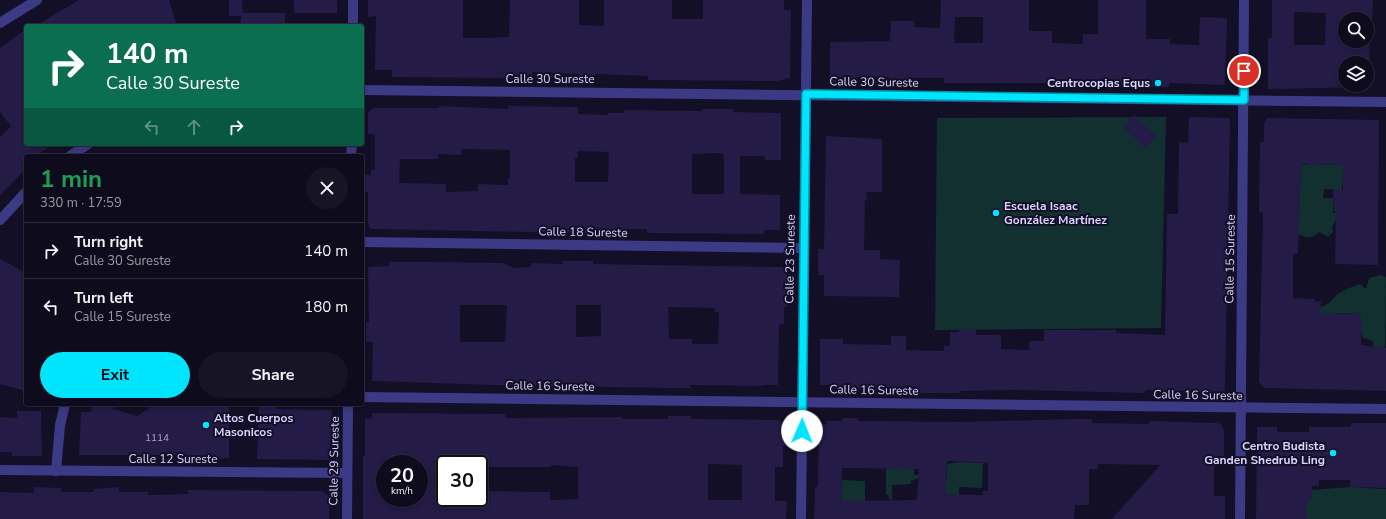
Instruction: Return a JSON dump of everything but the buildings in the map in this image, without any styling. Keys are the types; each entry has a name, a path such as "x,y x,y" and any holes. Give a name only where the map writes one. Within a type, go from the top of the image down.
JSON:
{"street":[{"path":"0,23 37,0"},
{"path":"353,0 353,24"},
{"name":"Calle 23 Sureste","path":"801,519 807,0"},
{"name":"Calle 15 Sureste","path":"1240,519 1244,0"},
{"name":"Calle 30 Sureste","path":"364,90 1386,102"},
{"path":"73,154 85,146"},
{"path":"0,220 24,194"},
{"name":"Calle 18 Sureste","path":"364,242 803,248"},
{"name":"Calle 16 Sureste","path":"364,397 802,401 1241,409 1386,409"},
{"path":"56,471 60,425 65,406"},
{"name":"Calle 29 Sureste","path":"347,519 346,473 348,406"},
{"name":"Calle 12 Sureste","path":"0,470 346,473"}],"green space":[{"name":"Escuela Isaac González Martínez","path":"1166,117 1161,328 935,330 937,118"},
{"path":"1301,164 1344,165 1355,171 1343,172 1342,190 1324,189 1323,198 1333,198 1333,213 1339,213 1332,228 1333,232 1328,237 1319,232 1314,236 1309,237 1298,234"},
{"path":"1381,275 1386,277 1385,348 1373,347 1373,341 1363,338 1361,332 1361,314 1337,313 1336,332 1320,332 1320,307 1327,305 1335,296 1351,287 1360,284 1366,289 1369,278"},
{"path":"914,459 914,475 919,475 919,478 911,481 911,484 892,485 892,500 889,499 889,495 886,495 886,469 889,469 889,461"},
{"path":"959,462 983,463 982,488 959,487 959,500 937,499 936,480 947,480 947,464"},
{"path":"842,480 865,481 865,501 841,501"},
{"path":"1350,487 1386,489 1386,519 1307,519 1307,499 1312,490"}],"place":[{"name":"Centrocopias Equs","path":"1158,83"},
{"name":"Escuela Isaac González Martínez","path":"996,213"},
{"name":"Altos Cuerpos Masonicos","path":"206,425"},
{"name":"Centro Budista Ganden Shedrub Ling","path":"1333,453"}],"route":[{"path":"802,431 806,94 1244,100 1244,71"}]}
